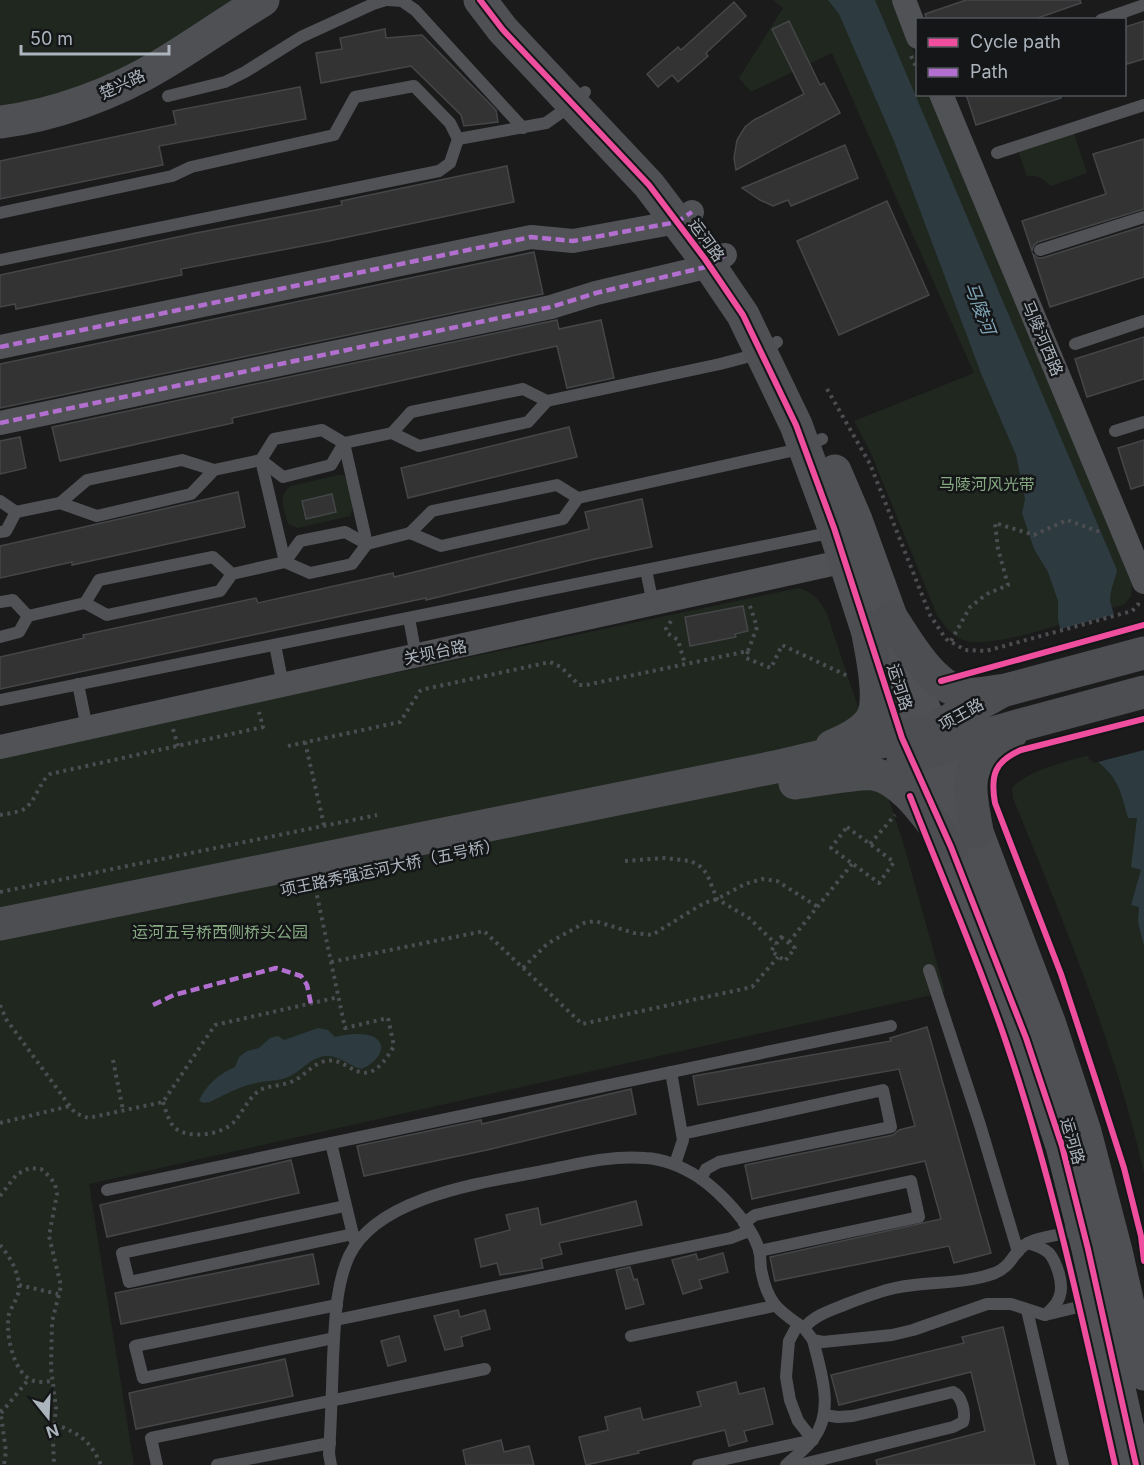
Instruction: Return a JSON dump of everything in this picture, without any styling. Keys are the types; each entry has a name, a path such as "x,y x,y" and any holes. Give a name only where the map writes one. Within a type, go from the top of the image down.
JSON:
{"main road":[{"path":"784,775 859,733 872,718 877,698 879,622"},
{"path":"879,622 927,669 954,690 968,694 1002,691"},
{"name":"项王路","path":"921,744 1002,691 1144,652"},
{"name":"项王路","path":"784,775 921,744 1024,724 1144,692"},
{"path":"784,775 872,774 888,778 964,839 973,803 972,775 980,759 1024,724"},
{"name":"项王路秀强运河大桥（五号桥）","path":"0,924 784,775"},
{"name":"项王路秀强运河大桥（五号桥）","path":"0,947 784,775"}],"street":[{"name":"楚兴路","path":"0,122 62,107 126,84 159,66 263,0"},
{"path":"904,0 916,32"},
{"name":"运河路","path":"487,2 517,17 579,98 661,172 684,217 717,260 748,289 769,347 813,444 856,520 850,550 879,622 921,744 964,839 1062,1146 1096,1228 1113,1299 1136,1465"},
{"name":"马陵河西路","path":"942,96 1142,586"},
{"path":"0,347 531,237 573,242 684,217"},
{"path":"0,423 551,307 717,260"},
{"name":"关坝台路","path":"0,747 653,604 850,550"},
{"name":"运河路","path":"1113,1299 1144,1374"}],"lane":[{"path":"168,96 225,82 301,37 373,4 387,0 402,1 415,10 523,128"},
{"path":"1107,18 1144,5"},
{"path":"0,213 172,176 191,167 334,135 356,97 414,86 450,123 458,139 450,163 439,171 0,260"},
{"path":"458,139 546,123 579,98"},
{"path":"997,153 1144,105"},
{"path":"1040,250 1144,217"},
{"path":"1075,344 1144,321"},
{"path":"392,433 418,446 528,422 547,401 720,364 769,347"},
{"path":"0,501 16,512 60,503 87,480 182,460 214,470 261,460 274,440 322,430 344,443 392,433 411,412 523,389 547,401"},
{"path":"1115,431 1144,422"},
{"path":"261,460 283,477 331,465 344,443"},
{"path":"344,443 367,544"},
{"path":"410,533 441,546 563,519 578,498 813,444"},
{"path":"261,460 285,562"},
{"path":"60,503 97,516 191,494 214,470"},
{"path":"0,637 19,632 28,616 86,603 107,615 220,591 232,573 285,562 310,573 352,564 367,544 410,533 432,511 556,484 578,498"},
{"path":"0,532 6,531 16,512"},
{"path":"285,562 300,541 345,532 367,544"},
{"path":"0,700 646,570 850,550"},
{"path":"86,603 99,580 213,557 232,573"},
{"path":"646,570 653,604"},
{"path":"0,602 13,600 28,616"},
{"path":"409,618 416,656"},
{"path":"275,645 283,685"},
{"path":"78,684 87,728"},
{"path":"929,970 980,1125 1018,1252"},
{"path":"107,1190 891,1026"},
{"path":"671,1072 683,1140 675,1164"},
{"path":"682,1134 884,1090 891,1127 719,1162 706,1169 701,1179"},
{"path":"331,1143 356,1246"},
{"path":"331,1465 330,1443 337,1305 349,1256 364,1235 380,1221 420,1200 459,1188 609,1157 647,1158 675,1164 701,1179 724,1198 758,1247 767,1294 774,1306 801,1326 813,1340 820,1372 824,1415 813,1440 786,1465"},
{"path":"336,1320 730,1238 746,1227 755,1215 911,1181 919,1217 759,1251"},
{"path":"345,1206 122,1253 129,1282 352,1234"},
{"path":"813,1440 798,1421 790,1400 786,1377 789,1341 801,1326 823,1313 895,1288 955,1283 994,1273 1007,1267 1028,1243 1096,1228"},
{"path":"1028,1243 1049,1254 1056,1264 1061,1282 1060,1298 1045,1315"},
{"path":"813,1340 823,1342 892,1335 987,1304 1011,1304 1045,1315 1113,1299"},
{"path":"334,1338 143,1378 135,1346 337,1305"},
{"path":"631,1336 774,1306"},
{"path":"1027,1310 1063,1465"},
{"path":"157,1465 151,1438 485,1369"},
{"path":"799,1465 953,1427 963,1422 964,1417 960,1397 953,1392 853,1416 824,1415"},
{"path":"698,1465 813,1440"},
{"path":"217,1465 330,1443"}],"path":[{"path":"827,389 870,464 930,615 946,639 965,650 986,651 1132,611 1138,605 1142,586"},
{"path":"951,641 970,607 987,594 1008,585 998,549 995,523 1034,535 1067,520 1094,530"},
{"path":"748,600 757,627 747,658 771,668 782,645 876,689"},
{"path":"676,615 666,629 678,640 685,664"},
{"path":"288,746 400,723 420,691 425,688 550,662 561,667 579,685 585,685 748,651"},
{"path":"0,815 21,811 27,807 45,777 50,774 263,727 258,705"},
{"path":"172,724 178,746"},
{"path":"305,742 324,825"},
{"path":"870,844 910,796"},
{"path":"0,892 376,815"},
{"path":"847,827 894,862 879,883 853,864 831,848 847,827"},
{"path":"304,829 306,840"},
{"path":"626,861 664,858 691,861 707,874 717,899 749,918 776,945"},
{"path":"789,942 853,864"},
{"path":"523,968 547,944 584,923 595,921 634,933 652,935 704,903 762,879 777,881 818,907"},
{"path":"163,1102 175,1128 185,1134 218,1131 233,1123 262,1089 297,1079 325,1060 332,1060 359,1072 367,1072 380,1067 394,1046 388,1018 345,1028 315,885"},
{"path":"331,962 484,931 582,1024 753,987 778,957"},
{"path":"781,937 795,948 785,961 771,951 776,945 781,937"},
{"path":"0,1005 6,1019 69,1106 80,1116 88,1118 163,1102 214,1025 339,997"},
{"path":"113,1060 123,1110"},
{"path":"0,1123 69,1106"},
{"path":"0,1196 17,1174 30,1168 41,1169 50,1176 57,1194 49,1236 61,1286 51,1322 56,1408 52,1439 54,1465"},
{"path":"0,1245 15,1269 20,1285 10,1314 8,1334 14,1358 29,1378 36,1382 53,1381"},
{"path":"20,1285 58,1294"},
{"path":"4,1465 6,1451 1,1411 29,1378"},
{"path":"55,1424 88,1441 94,1448 101,1465"}],"green space":[{"path":"0,0 240,0 111,81 0,111"},
{"name":"马陵河风光带","path":"773,0 893,0 916,58 916,96 932,96 1132,585 1131,596 1125,604 1067,623 996,641 963,640 945,626 937,615 870,451 854,421 974,373 832,53 751,92 739,78 783,8"},
{"path":"1074,133 1087,173 1051,186 1040,178 1027,176 1018,151"},
{"path":"344,475 351,490 353,506 350,516 298,528 288,524 283,498 291,486"},
{"name":"运河五号桥西侧桥头公园","path":"799,588 816,598 827,614 903,842 945,992 89,1184 134,1465 0,1465 0,756"},
{"path":"1144,742 1144,1173 1103,1030 1069,937 1013,798 1012,788 1036,772 1054,765"}],"water":[{"name":"马陵河","path":"828,0 875,0 1117,570 1110,601 1144,717 1144,946 1138,922 1139,907 1131,905 1141,870 1131,867 1137,818 1128,818 1123,799 1113,777 1092,757 1058,620 1058,601 1048,572 1034,549 1022,513 1025,499 1016,455 982,376 894,141 839,14"},
{"path":"318,1028 328,1030 335,1037 355,1034 370,1035 379,1041 381,1050 371,1064 361,1069 335,1057 326,1056 311,1061 287,1078 255,1083 210,1102 199,1101 209,1085 235,1067 239,1057 247,1051 259,1048 270,1038 278,1036 284,1040"}],"pier":[{"path":"1116,614 1144,706 1144,750 1094,763 1089,759 1057,630"}],"building":[{"path":"966,0 1080,0 1081,3 1038,18 926,18 925,14"},
{"path":"734,2 746,16 706,53 708,56 678,82 672,75 658,87 647,74 678,47 681,50"},
{"path":"789,21 820,85 824,83 840,113 736,170 734,158 737,140 745,127 804,94 772,29"},
{"path":"1144,21 1144,59 1127,64 1126,60 1126,27"},
{"path":"385,29 386,38 422,35 496,110 498,122 464,126 461,115 411,66 321,83 316,53 342,49 340,38"},
{"path":"300,87 306,119 159,146 163,165 0,199 0,161 176,124 173,111"},
{"path":"967,96 1061,96 1061,98 976,125"},
{"path":"1144,139 1144,209 1038,242 1032,251 1022,221 1106,194 1093,154"},
{"path":"845,145 858,178 791,206 788,200 773,206 742,188"},
{"path":"507,166 514,202 181,269 182,275 16,309 15,304 0,307 0,275 196,233 342,205 341,201"},
{"path":"887,201 929,295 839,335 797,241"},
{"path":"1144,226 1144,277 1050,307 1033,254 1042,258"},
{"path":"534,252 543,294 0,408 0,364"},
{"path":"557,320 559,329 601,320 614,378 567,388 557,346 232,418 233,423 60,461 52,427"},
{"path":"1144,337 1144,379 1087,397 1075,359"},
{"path":"569,427 577,457 408,498 401,468"},
{"path":"20,437 26,468 0,474 0,441"},
{"path":"1144,440 1144,485 1131,489 1118,448"},
{"path":"238,492 245,527 72,565 72,562 0,578 0,546"},
{"path":"332,494 336,512 306,519 302,501"},
{"path":"642,499 652,547 426,600 426,598 0,689 0,657 84,638 83,635 256,598 258,603 393,573 394,577 589,529 585,512"},
{"path":"743,606 748,631 735,634 736,637 690,646 685,617"},
{"path":"927,1027 991,1253 954,1263 949,1246 775,1281 770,1257 941,1219 925,1161 752,1199 745,1165 893,1135 899,1130 915,1126 899,1069 698,1105 693,1076 891,1041 890,1038"},
{"path":"631,1089 636,1114 487,1150 364,1176 357,1146 481,1120 482,1124"},
{"path":"291,1160 299,1193 107,1237 100,1205"},
{"path":"636,1201 642,1225 559,1243 562,1254 541,1259 543,1268 500,1275 497,1263 481,1267 475,1239 510,1230 506,1215 538,1208 541,1225"},
{"path":"723,1253 728,1272 699,1280 702,1288 683,1294 672,1260 696,1254 698,1260"},
{"path":"313,1254 319,1284 121,1324 115,1293"},
{"path":"630,1267 634,1280 637,1279 644,1304 626,1309 616,1270"},
{"path":"458,1310 460,1317 485,1310 490,1329 461,1337 463,1346 445,1350 434,1316"},
{"path":"1003,1327 1035,1465 877,1465 876,1460 985,1431 971,1372 839,1405 831,1375 964,1343 962,1337"},
{"path":"399,1336 406,1361 388,1366 381,1341"},
{"path":"285,1359 293,1396 136,1429 129,1393"},
{"path":"736,1382 739,1394 764,1388 773,1424 744,1431 747,1441 729,1446 725,1430 586,1465 579,1437 608,1430 605,1417 640,1408 643,1420 701,1406 697,1392"},
{"path":"501,1440 504,1452 529,1446 534,1465 466,1465 463,1450"}],"marked path":[{"path":"0,347 531,237 573,241 677,222 692,212"},
{"path":"0,423 551,307 596,293 710,266 725,255"},
{"path":"153,1005 174,995 276,968 301,976 307,985 311,1004"}],"cycle path":[{"path":"480,0 503,30 649,185 705,259 743,315 796,425 834,528 902,738 951,847 1026,1038 1062,1146 1088,1249 1136,1465"},
{"path":"941,681 1144,625"},
{"path":"1144,719 1021,750 1000,764 993,784 995,803 1061,974 1124,1168 1141,1236 1144,1261"},
{"path":"910,796 984,980 1023,1094 1053,1199 1115,1465"}]}
